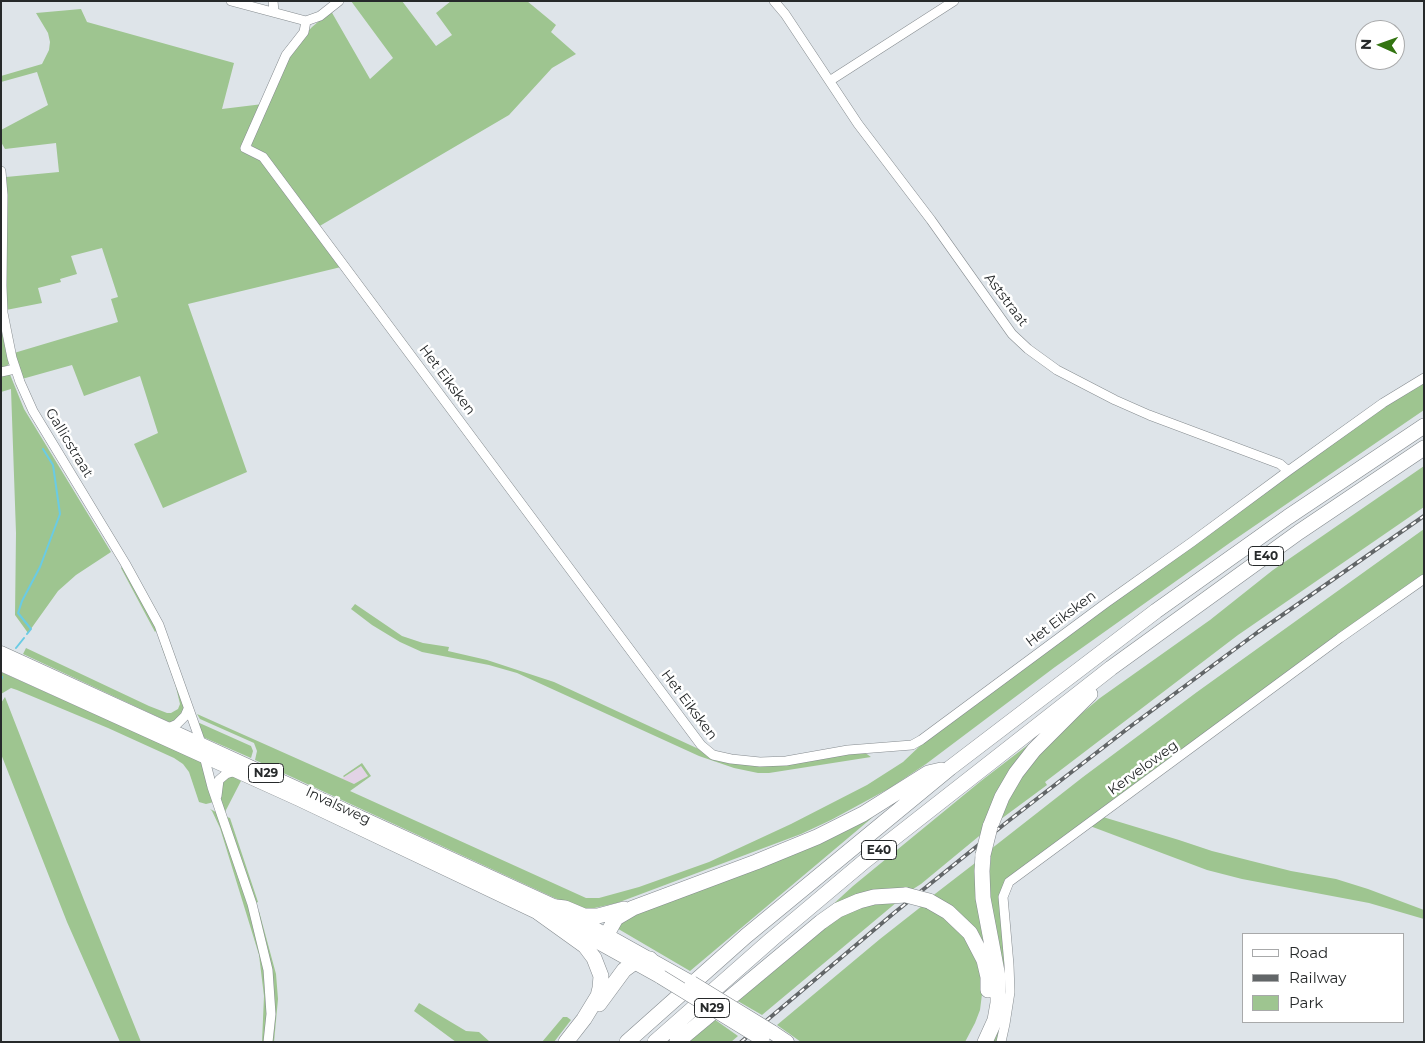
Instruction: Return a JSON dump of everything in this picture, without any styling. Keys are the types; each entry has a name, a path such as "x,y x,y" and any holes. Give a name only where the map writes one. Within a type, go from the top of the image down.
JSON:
{"highway":[{"name":"E40","path":"627,1042 746,936 950,768 1156,611 1288,517 1424,426"},
{"name":"E40","path":"656,1042 772,939 866,860 1110,668 1299,532 1424,448"},
{"name":"Invalsweg","path":"1,653 168,728 235,770 539,913 551,916 608,940"},
{"name":"Invalsweg","path":"1,664 203,750 556,906 767,1038"},
{"path":"985,1042 995,1020 998,1003 998,977 983,898 983,855 990,827 1002,797 1016,773 1034,750 1092,693 1110,668"},
{"path":"608,940 616,918 633,908 817,837 863,814 928,773 950,768"},
{"path":"677,1042 838,910 874,897 906,895 928,902 948,912 962,924 977,945 984,960 988,977 989,996 986,1013 975,1042"},
{"path":"556,906 584,916 598,916 633,908"},
{"path":"539,913 585,946 594,958 601,976 598,996 584,1019 566,1042"},
{"path":"584,1019 596,1008 624,970 643,960"},
{"name":"N29","path":"767,1038 787,1042"}],"street":[{"path":"231,1 306,21 320,16 339,1"},
{"path":"273,1 274,12"},
{"name":"Aststraat","path":"774,1 831,80 858,124 931,220 1012,334 1028,349 1057,370 1115,400 1149,415 1280,464 1288,471"},
{"path":"831,80 954,1"},
{"name":"Het Eiksken","path":"306,21 304,32 286,55 245,148 263,157 700,746 713,754 731,759 760,762 786,761 848,750 912,744 921,740 1288,471 1383,403 1424,378"},
{"name":"Gallicstraat","path":"1,171 3,195 2,300 6,333 15,369 33,411 125,563 159,625 203,750 212,787 252,904 268,970 271,1014 268,1042"},
{"path":"1,372 15,369"},
{"name":"Kerveloweg","path":"1000,1042 1010,992 1003,897 1009,882 1340,638 1424,580"},
{"path":"168,728 177,724 185,716 188,709"},
{"path":"217,797 219,780 235,770"}],"shaded area":[{"path":"361,766 368,776 354,784 341,779"}],"green space":[{"path":"351,1 402,1 436,46 452,35 436,13 451,1 527,1 556,25 551,32 576,54 552,68 509,115 318,227 253,149 251,142 288,58 301,39 331,11 370,79 393,58"},
{"path":"81,9 87,22 234,63 222,109 263,104 242,149 260,159 341,267 188,304 247,472 163,508 134,444 158,433 140,376 84,396 72,365 22,379 14,353 118,322 111,299 118,297 102,248 71,256 77,274 60,279 61,282 38,288 42,303 6,310 6,177 59,172 56,143 5,149 1,142 1,130 48,105 37,72 1,82 1,76 42,64 49,50 50,42 48,33 36,13"},
{"path":"1,323 9,364 1,370"},
{"path":"9,372 24,409 111,552 76,575 58,591 28,633 15,615 16,533 11,389 1,392 1,375"},
{"path":"1424,381 1424,410 1231,542 1055,667 926,764 890,788 801,834 617,903 590,909 576,907 559,900 255,760 257,751 254,743 200,719 197,714 354,784 368,776 361,766 343,776 362,763 371,776 350,791 586,898 599,898 639,887 709,862 791,824 867,785 903,762 923,743 1326,445"},
{"path":"1424,466 1424,507 1238,635 1045,782 1047,785 1001,819 1000,816 1024,773 1046,745 1100,698 1210,620 1273,570"},
{"path":"1424,529 1424,576 1005,884 1008,982 998,1042 992,1042 989,890 991,849 1197,692"},
{"path":"123,566 157,630 155,632 121,568"},
{"path":"355,604 402,636 423,643 449,647 448,651 487,660 554,682 703,751 780,765 864,752 871,757 769,773 758,773 734,768 699,756 517,673 489,665 422,652 400,642 372,625 351,609"},
{"path":"161,645 165,646 185,707 174,722 169,722 23,654 26,648 149,706 171,713 178,709 180,704 175,683"},
{"path":"1,672 201,762 204,766 214,802 206,804 199,802 189,772 183,764 174,758 17,690 11,688 1,694"},
{"path":"5,697 141,1042 120,1042 67,922 1,754 1,703"},
{"path":"195,721 251,746 253,751 251,758 203,737"},
{"path":"1046,731 984,832 921,884 910,891 817,919 853,886 981,781"},
{"path":"232,776 241,781 225,812 220,797 221,784 228,777"},
{"path":"210,809 218,813 264,962 268,1003 265,1042 262,1042 264,996 259,955 220,828"},
{"path":"227,817 230,818 258,902 256,903 254,903"},
{"path":"873,817 690,971 615,927 620,919"},
{"path":"1103,817 1212,851 1291,871 1336,879 1368,889 1424,910 1424,919 1369,903 1242,879 1207,870 1090,826"},
{"path":"979,860 977,875 979,900 995,992 992,1013 981,1042 978,1042 990,1014 992,1001 992,985 988,961 968,925 931,897"},
{"path":"897,902 762,1015 736,1000 828,924 853,910 867,905"},
{"path":"922,906 940,915 961,933 976,960 982,994 980,1010 965,1042 801,1042 777,1025 880,939"},
{"path":"257,911 259,911 276,974 278,999 274,1042 271,1042 274,1010"},
{"path":"419,1003 466,1031 479,1032 490,1042 456,1042 414,1011"},
{"path":"563,1017 571,1020 554,1042 542,1042"},
{"path":"714,1019 738,1036 731,1042 689,1042"}],"waterway":[{"path":"27,634 31,629 18,613 22,601 40,567 60,514 53,465 43,449"},
{"path":"16,648 24,638"}],"railway":[{"path":"741,1042 894,913 1131,726 1258,632 1424,516"}]}
